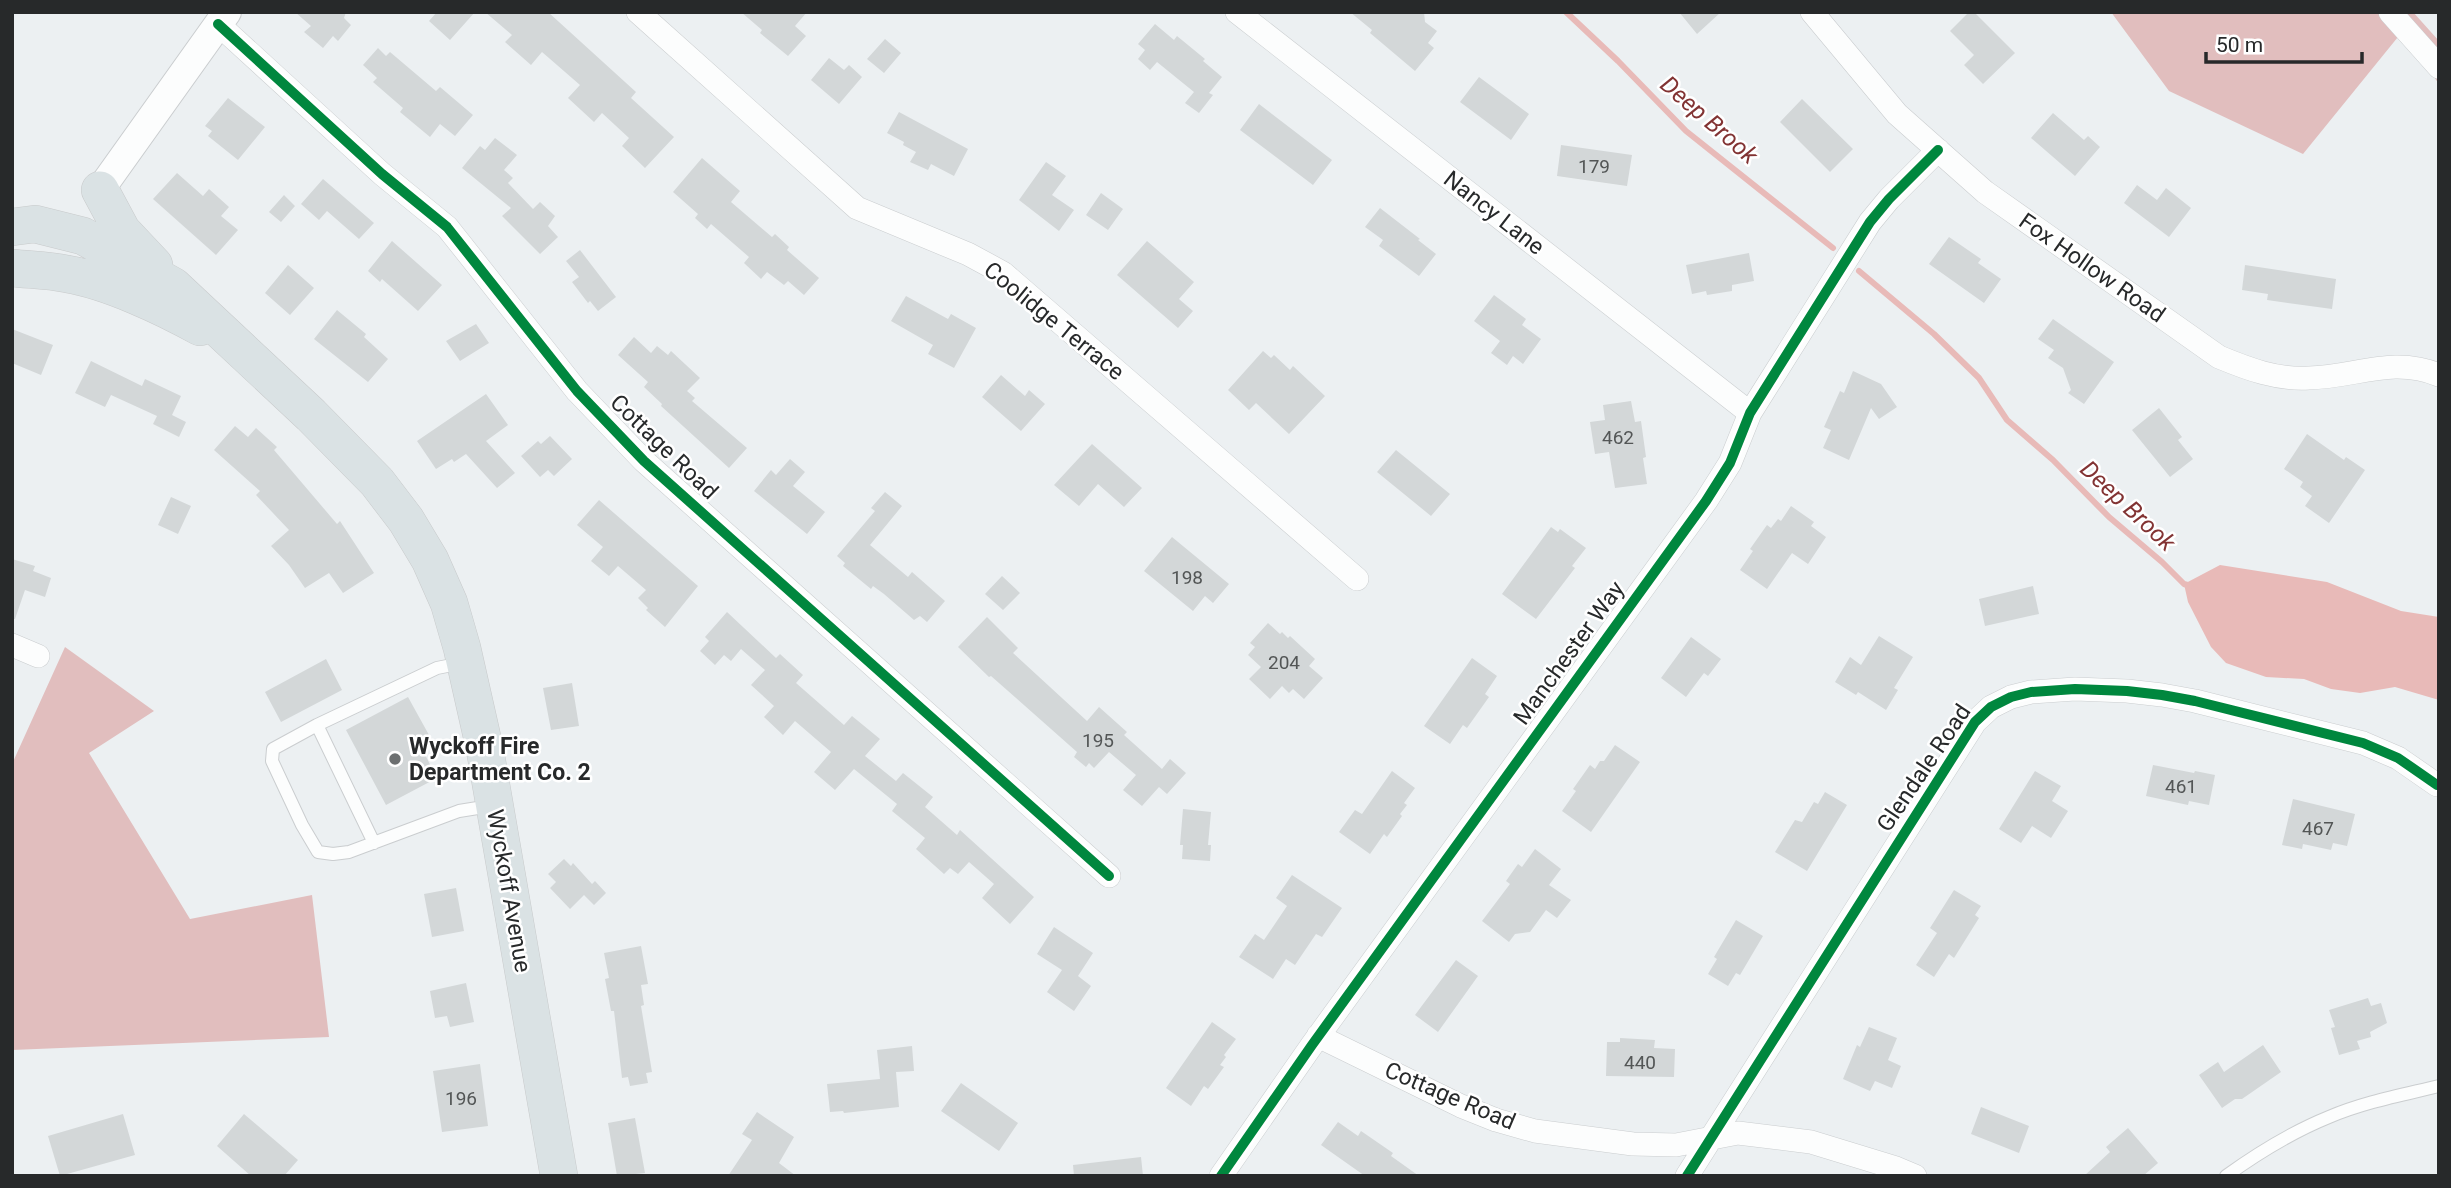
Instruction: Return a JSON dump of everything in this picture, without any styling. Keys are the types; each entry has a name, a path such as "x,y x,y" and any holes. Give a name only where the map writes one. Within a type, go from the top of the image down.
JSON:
{"main road":[{"path":"68,274 100,190"},
{"path":"100,190 122,231 173,286"},
{"name":"Wyckoff Avenue","path":"12,227 35,225 82,236 173,286 311,415 377,482 406,520 430,560 449,603 465,662 494,805 559,1176"},
{"name":"Wyckoff Avenue","path":"12,268 68,274 100,283 193,323 241,350"}],"street":[{"name":"Coolidge Terrace","path":"638,12 857,208 968,254 1003,274 1357,579"},
{"name":"Nancy Lane","path":"1237,12 1750,413"},
{"name":"Fox Hollow Road","path":"1812,12 1897,114 1985,192 2219,357 2249,370 2307,379 2401,366 2425,369 2439,375"},
{"path":"2390,12 2439,67"},
{"path":"100,190 223,18"},
{"name":"Cottage Road","path":"223,18 383,174 447,227 577,391 644,461 1109,876"},
{"name":"Manchester Way","path":"1222,1176 1318,1036 1706,501 1730,463 1750,413 1870,222 1938,150"},
{"path":"12,645 38,656"},
{"name":"Glendale Road","path":"1688,1176 1975,722 1991,707 2011,697 2031,692 2075,689 2127,691 2195,701 2363,743 2398,758 2437,785"},
{"name":"Cottage Road","path":"1318,1036 1461,1106 1535,1131 1633,1144 1676,1145 1738,1133 1811,1142 1896,1167 1914,1176"}],"lane":[{"path":"465,662 437,668 317,725 273,749 272,761 318,852 349,852 459,811 494,805"},
{"path":"317,725 374,843"},
{"path":"2226,1176 2287,1136 2329,1116 2439,1086"}],"shaded area":[{"path":"2111,12 2413,12 2439,41 2439,84 2402,32 2303,154 2169,91"},
{"path":"2220,565 2327,582 2401,611 2439,617 2439,700 2395,687 2360,693 2331,689 2304,679 2266,677 2226,663 2211,647 2188,602 2184,584"},
{"path":"65,647 154,711 89,753 190,919 312,895 329,1037 12,1050 12,764"}],"building":[{"path":"295,12 346,12 344,18 351,25 338,41 333,36 323,48 304,32 311,26"},
{"path":"437,12 475,12 450,40 429,21"},
{"path":"485,12 548,12 636,92 631,98 674,137 645,168 622,146 629,138 602,113 594,122 568,98 580,85 542,52 531,65 505,42 512,35"},
{"path":"741,12 807,12 795,26 806,36 788,56 760,33 762,30"},
{"path":"1350,12 1424,12 1425,22 1437,31 1428,43 1434,48 1415,71 1370,33 1372,30"},
{"path":"1679,12 1721,12 1697,34"},
{"path":"1969,12 1974,12 2015,53 1983,84 1964,65 1974,55 1950,31"},
{"path":"1155,24 1174,40 1177,36 1222,77 1209,93 1213,95 1199,113 1185,103 1194,92 1157,62 1150,70 1138,59 1145,50 1138,44"},
{"path":"885,39 901,53 884,73 867,59"},
{"path":"378,48 386,56 390,52 436,91 440,87 473,115 455,136 440,124 430,137 400,112 403,108 373,82 377,78 363,65"},
{"path":"829,58 844,70 849,65 862,77 839,104 811,80"},
{"path":"1479,77 1529,114 1511,140 1460,102"},
{"path":"228,98 265,127 238,160 208,136 212,131 205,126"},
{"path":"1802,99 1853,149 1830,172 1780,122"},
{"path":"1259,104 1332,160 1313,185 1240,130"},
{"path":"899,112 968,149 954,176 931,164 928,170 910,162 916,152 887,133"},
{"path":"2053,113 2084,140 2088,136 2100,147 2075,176 2031,138"},
{"path":"495,138 517,155 504,170 513,178 508,183 533,209 540,202 555,216 548,226 558,237 540,254 502,216 511,208 462,168 480,146 485,150"},
{"path":"1561,145 1632,155 1627,186 1557,176"},
{"path":"702,158 740,191 731,202 772,237 775,234 789,247 787,250 819,278 804,295 788,281 784,285 767,272 761,279 744,263 749,257 711,224 707,229 695,218 698,214 673,192"},
{"path":"1046,162 1066,176 1052,195 1074,210 1059,231 1019,200"},
{"path":"177,173 203,196 209,189 229,207 221,216 238,230 216,255 153,199"},
{"path":"323,179 374,223 359,239 327,211 319,220 301,204"},
{"path":"2137,185 2157,200 2166,188 2191,208 2169,237 2124,203"},
{"path":"1101,193 1123,209 1108,230 1086,215"},
{"path":"284,195 295,206 281,222 269,212"},
{"path":"1380,208 1436,254 1419,276 1379,246 1383,240 1365,227"},
{"path":"1949,237 1981,259 1978,263 2001,279 1984,303 1929,264"},
{"path":"392,241 442,285 418,311 382,279 380,282 368,271"},
{"path":"1147,241 1194,282 1179,299 1193,311 1178,328 1117,275"},
{"path":"580,250 616,297 598,311 590,301 588,303 572,282 579,277 566,261"},
{"path":"1749,253 1754,281 1732,285 1732,291 1707,295 1706,291 1692,294 1686,265"},
{"path":"288,265 314,288 290,315 265,293"},
{"path":"2245,265 2336,279 2332,309 2267,300 2268,294 2242,290"},
{"path":"1494,295 1526,319 1522,325 1541,339 1523,364 1513,356 1507,365 1491,353 1500,341 1474,321"},
{"path":"906,296 948,319 951,314 976,328 954,368 928,354 933,345 891,321"},
{"path":"337,310 366,334 364,337 388,359 368,382 314,339"},
{"path":"2053,319 2114,362 2084,404 2068,393 2071,390 2063,368 2048,358 2054,350 2038,339"},
{"path":"476,324 489,343 460,361 446,341"},
{"path":"12,329 53,345 41,375 12,363"},
{"path":"634,337 651,353 657,346 668,355 671,351 700,378 687,391 695,398 692,401 747,448 729,468 661,406 644,387 648,382 618,355"},
{"path":"1263,351 1271,358 1274,355 1290,370 1293,366 1325,396 1289,434 1256,403 1249,410 1228,390"},
{"path":"91,361 142,386 145,379 181,396 172,415 186,422 179,437 153,424 157,416 111,395 105,407 75,393"},
{"path":"1853,371 1881,384 1897,407 1879,419 1871,408 1849,460 1823,448 1831,430 1824,427 1840,391 1844,393"},
{"path":"1001,375 1025,396 1029,390 1045,404 1021,431 982,397"},
{"path":"486,394 508,425 486,441 515,473 497,488 466,454 436,469 417,441"},
{"path":"1631,401 1635,422 1641,421 1647,484 1615,488 1609,452 1595,454 1590,422 1605,420 1603,405"},
{"path":"2159,408 2182,437 2178,440 2193,459 2170,477 2132,430"},
{"path":"235,426 248,437 256,428 277,447 274,450 337,524 340,521 374,573 343,593 329,573 305,588 271,546 289,530 256,495 260,491 214,450"},
{"path":"2307,434 2344,460 2346,457 2365,470 2329,523 2305,506 2312,496 2300,487 2303,482 2284,469"},
{"path":"550,436 572,459 554,476 548,470 540,477 521,456 538,441 541,444"},
{"path":"1092,444 1142,488 1124,507 1098,484 1079,506 1054,485"},
{"path":"1396,450 1450,494 1431,516 1377,472"},
{"path":"790,459 805,472 793,486 825,512 807,534 754,491 771,470 776,475"},
{"path":"885,492 902,506 870,545 908,577 912,572 945,601 927,622 920,616 914,620 873,586 871,589 843,566 845,563 837,556 875,511 871,508"},
{"path":"171,497 191,506 178,534 158,525"},
{"path":"599,500 698,586 665,627 646,610 648,608 638,598 646,590 618,566 609,576 591,561 603,547 577,525"},
{"path":"1791,506 1814,522 1811,526 1826,537 1808,564 1792,553 1767,589 1740,570 1753,551 1750,549 1767,525 1771,528 1778,519 1781,521"},
{"path":"1551,527 1558,532 1560,529 1586,548 1572,566 1575,568 1536,619 1502,594"},
{"path":"1172,537 1229,584 1213,603 1205,596 1193,611 1144,571"},
{"path":"12,559 35,566 33,571 51,578 45,597 25,590 15,619 12,619"},
{"path":"1002,576 1020,593 1003,610 985,594"},
{"path":"2033,586 2039,614 1985,626 1979,599"},
{"path":"727,612 776,658 780,654 803,675 796,683 844,725 852,716 880,739 865,756 896,781 903,773 933,797 925,807 957,835 960,830 1034,897 1010,924 982,898 994,884 969,862 958,874 950,868 944,874 916,849 925,838 892,811 897,804 854,769 835,790 814,772 831,752 795,721 783,735 764,717 774,706 751,685 765,670 741,649 731,661 724,655 715,665 700,651 709,641 705,637"},
{"path":"987,617 1018,648 1013,653 1087,721 1099,707 1127,732 1124,735 1162,769 1170,759 1186,773 1167,794 1159,787 1142,806 1123,790 1136,775 1109,752 1094,768 1089,763 1086,767 1074,757 1077,752 958,647"},
{"path":"1268,623 1280,634 1282,632 1288,638 1290,636 1315,659 1309,666 1323,678 1304,699 1293,689 1289,693 1282,686 1270,699 1249,679 1261,667 1248,655 1255,647 1250,643"},
{"path":"1879,636 1913,657 1894,688 1898,690 1886,710 1858,692 1856,695 1835,682 1850,657 1861,665"},
{"path":"1691,637 1721,659 1708,676 1704,673 1686,697 1661,678"},
{"path":"1472,658 1497,676 1485,694 1489,697 1467,728 1463,725 1450,744 1424,726"},
{"path":"326,659 342,690 281,722 265,692"},
{"path":"572,683 579,726 551,730 543,688"},
{"name":"Wyckoff Fire Department Co. 2","path":"408,697 429,735 418,741 437,778 386,805 346,730"},
{"path":"1615,745 1640,762 1591,832 1562,811 1590,765 1595,769"},
{"path":"2153,765 2215,775 2209,805 2189,801 2188,805 2146,796"},
{"path":"1392,771 1415,788 1404,803 1407,805 1400,814 1402,816 1387,837 1384,834 1370,854 1339,832 1355,810 1362,814"},
{"path":"2035,771 2061,786 2052,801 2068,811 2051,838 2032,826 2021,843 1999,829"},
{"path":"1825,792 1847,805 1807,871 1775,852 1795,820 1802,822 1814,802 1818,804"},
{"path":"2293,799 2355,814 2347,846 2333,843 2331,850 2303,844 2302,849 2282,845"},
{"path":"1183,809 1211,812 1208,845 1211,845 1210,861 1182,859 1183,845 1180,845"},
{"path":"1535,849 1561,869 1549,885 1571,900 1557,918 1546,910 1530,932 1515,934 1509,942 1482,921 1510,884 1506,881 1518,864 1522,867"},
{"path":"564,859 571,866 573,863 592,884 595,881 606,893 594,905 584,895 570,909 550,888 556,882 548,874"},
{"path":"1292,875 1342,908 1322,937 1316,934 1295,965 1286,959 1273,979 1239,957 1255,934 1264,940 1287,906 1276,898"},
{"path":"456,888 464,931 432,937 424,894"},
{"path":"1954,890 1981,906 1975,915 1979,918 1954,958 1949,954 1934,977 1916,965 1937,933 1930,928"},
{"path":"1736,920 1763,936 1740,975 1736,973 1728,986 1708,974 1717,959 1714,957"},
{"path":"1054,927 1093,953 1078,976 1091,986 1074,1011 1047,992 1062,970 1037,954"},
{"path":"641,946 648,984 641,985 644,1005 641,1006 652,1072 646,1073 648,1083 630,1086 628,1077 622,1078 614,1011 611,1011 605,979 609,978 604,953"},
{"path":"1456,960 1478,976 1438,1032 1415,1015"},
{"path":"466,983 474,1022 450,1027 447,1016 435,1018 430,991"},
{"path":"2368,998 2371,1006 2381,1003 2387,1023 2370,1032 2371,1037 2357,1041 2360,1049 2339,1055 2331,1028 2335,1027 2329,1010"},
{"path":"1212,1022 1236,1039 1224,1055 1226,1057 1220,1065 1224,1067 1208,1089 1204,1086 1191,1106 1166,1088"},
{"path":"1869,1027 1897,1038 1888,1060 1901,1066 1892,1088 1875,1081 1870,1091 1843,1079 1857,1045 1860,1047"},
{"path":"1620,1038 1655,1040 1654,1048 1675,1049 1674,1077 1606,1076 1607,1042 1620,1042"},
{"path":"2263,1045 2281,1072 2242,1099 2235,1099 2222,1108 2199,1075 2218,1062 2224,1072"},
{"path":"912,1046 914,1071 896,1072 899,1107 830,1112 827,1084 880,1079 877,1050"},
{"path":"480,1064 488,1126 442,1132 433,1071"},
{"path":"961,1083 1018,1123 999,1151 941,1111"},
{"path":"1981,1107 2029,1126 2019,1153 1971,1134"},
{"path":"757,1112 794,1137 779,1163 796,1176 728,1176 752,1140 742,1134"},
{"path":"123,1114 135,1155 60,1176 48,1136"},
{"path":"244,1114 298,1160 284,1176 251,1176 217,1146"},
{"path":"635,1118 645,1173 617,1176 608,1123"},
{"path":"1338,1122 1358,1136 1361,1131 1393,1153 1391,1156 1419,1176 1365,1176 1321,1145"},
{"path":"2128,1128 2158,1163 2143,1176 2084,1176 2110,1152 2106,1147"},
{"path":"1141,1157 1143,1176 1074,1176 1073,1165"}],"waterway":[{"name":"Deep Brook","path":"1566,12 1686,131 1833,248"},
{"name":"Deep Brook","path":"1859,271 1934,334 1979,378 2007,420 2053,460 2109,517 2184,584 2191,586"}],"cycle path":[{"path":"218,24 382,174 447,227 577,391 644,461 1109,876"},
{"path":"1221,1176 1312,1045 1706,501 1730,463 1750,413 1870,222 1938,150"},
{"path":"1687,1176 1975,722 1991,707 2011,697 2031,692 2075,689 2162,695 2363,743 2398,758 2437,785"}],"place":[{"name":"Wyckoff Fire Department Co. 2","path":"395,759"}]}
